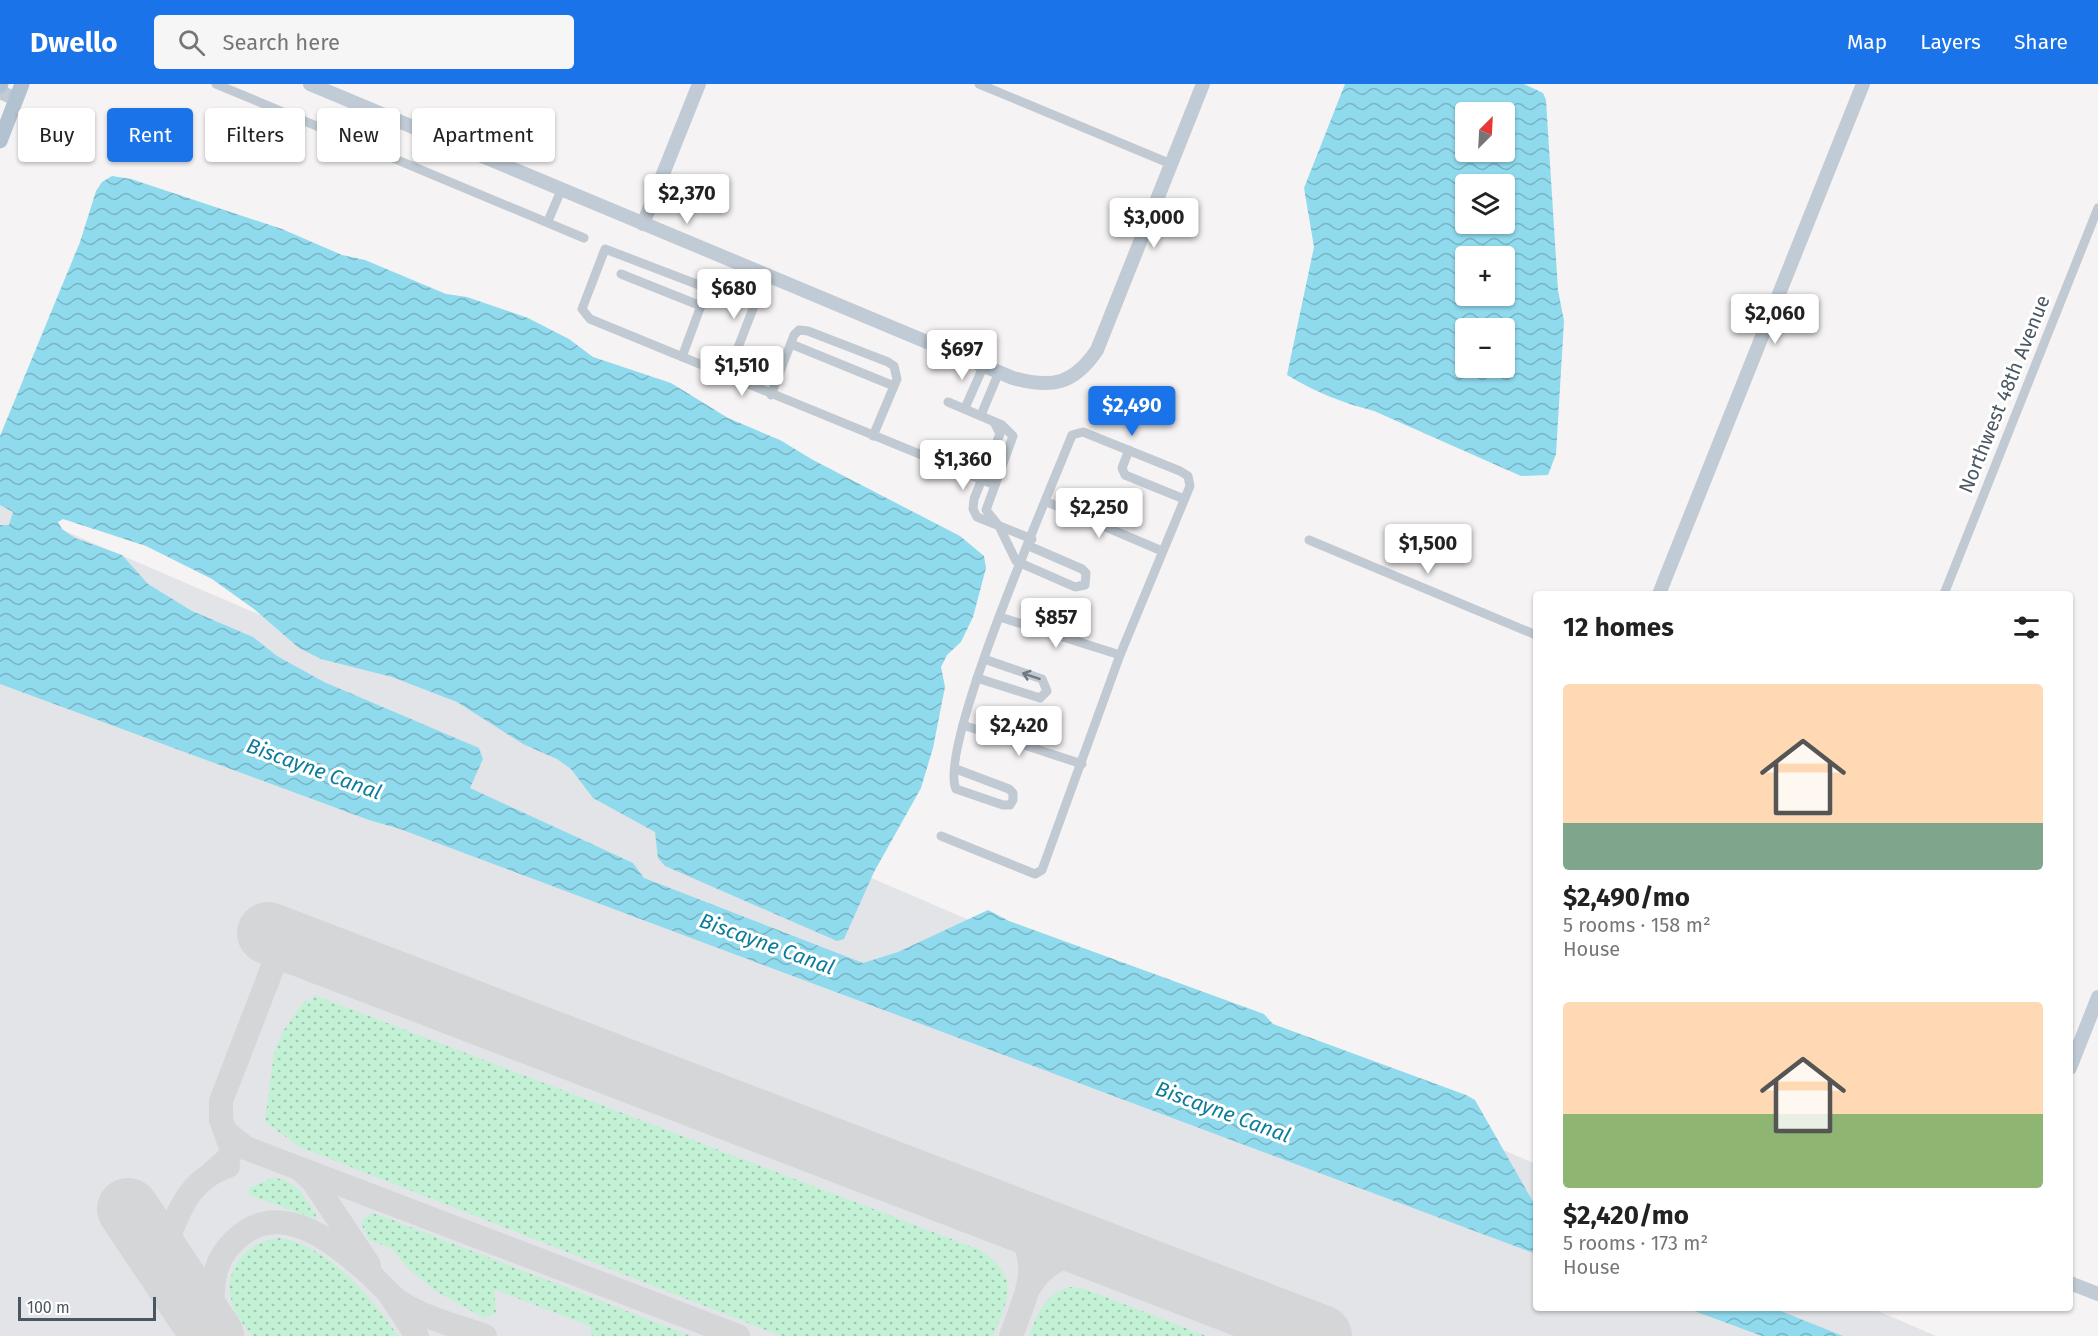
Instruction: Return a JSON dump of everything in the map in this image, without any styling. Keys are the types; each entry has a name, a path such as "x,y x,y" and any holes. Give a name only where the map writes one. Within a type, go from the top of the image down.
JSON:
{"main road":[{"path":"0,141 22,84"}],"street":[{"path":"216,84 584,238"},
{"path":"310,84 999,372 1033,384 1064,381 1076,374 1097,350 1203,84"},
{"path":"643,224 699,84"},
{"path":"979,84 1171,164"},
{"path":"1660,591 1863,84"},
{"path":"0,92 16,99"},
{"path":"548,221 562,188"},
{"name":"Northwest 48th Avenue","path":"1945,591 2098,208"},
{"path":"682,357 706,292 699,285 605,249 582,309 590,319 771,395 995,485"},
{"path":"621,274 701,306"},
{"path":"727,376 766,275"},
{"path":"771,395 794,335 803,330 888,362 897,373 894,386 873,436"},
{"path":"791,344 894,386"},
{"path":"965,408 984,365"},
{"path":"981,415 999,372"},
{"path":"948,402 981,415 1009,429 1013,436 986,510 999,526 1010,551 1021,565 1075,586 1085,585 1086,573 1082,569 999,526 977,517 973,509 1000,434 994,422"},
{"path":"941,836 1035,874 1042,870 1120,656 1190,486 1188,476 1083,432 1072,435 984,659 963,725 956,770 954,784 956,789 1003,806 1010,806 1013,793 1009,789 956,770"},
{"path":"1129,450 1122,468 1125,475 1184,499"},
{"path":"1047,502 1162,551"},
{"path":"1309,540 1533,634"},
{"path":"1000,617 1120,656"},
{"path":"977,678 1040,698 1047,691 1042,679 984,659"},
{"path":"963,725 1082,764"},
{"path":"2074,1048 2098,997"},
{"path":"2073,1284 2098,1294"}],"shaded area":[{"path":"0,503 1533,1163 1533,1311 1878,1311 1936,1336 0,1336"}],"green space":[{"path":"314,995 980,1250 1002,1270 1008,1289 1007,1299 993,1336 781,1336 300,1147 265,1122 274,1053 284,1030 305,1000 311,1002"},
{"path":"272,1178 294,1185 308,1202 316,1219 249,1195 249,1188"},
{"path":"373,1213 691,1336 592,1336 590,1326 494,1289 496,1313 484,1318 436,1291 410,1270 391,1248 369,1240 362,1225 363,1219"},
{"path":"280,1238 315,1251 348,1276 398,1336 252,1336 232,1304 231,1276 241,1257 249,1249"},
{"path":"1069,1287 1085,1289 1206,1336 1029,1336 1043,1306 1053,1295"}],"water":[{"path":"1345,84 1524,84 1543,93 1546,100 1558,290 1564,321 1556,454 1548,475 1521,476 1374,411 1319,392 1287,375 1314,247 1304,188"},
{"name":"Biscayne Canal","path":"112,176 131,179 282,229 342,255 365,260 446,294 467,297 528,318 569,339 593,357 671,383 728,418 780,440 813,460 960,536 984,556 986,568 973,617 961,642 947,655 941,667 945,687 933,748 921,788 874,872 844,939 837,941 665,866 658,858 655,832 593,798 571,769 557,759 523,744 457,702 392,677 321,659 299,648 254,609 212,579 146,546 63,519 58,522 62,529 75,538 122,555 148,584 192,611 253,637 277,656 324,682 479,748 483,759 470,788 633,863 644,878 863,963 898,952 988,910 1009,921 1264,1014 1273,1024 1466,1095 1475,1100 1533,1202 1533,1253 400,829 369,820 0,684 0,525 9,525 13,512 0,505 0,436 80,242 96,191 102,182"},
{"path":"1694,1311 1780,1311 1843,1336 1762,1336"}],"taxiway":[{"path":"214,1171 227,1160 232,1150 221,1120 221,1101 284,938"},
{"path":"226,1132 246,1148 738,1336"},
{"path":"162,1258 177,1216 192,1191 201,1181 228,1166"},
{"path":"302,1171 313,1181 369,1265"},
{"path":"1005,1215 1026,1245 1030,1259 1028,1288 1011,1336"},
{"path":"214,1336 214,1279 223,1254 245,1232 262,1224 279,1222 314,1232 330,1242 409,1308 485,1336"},
{"path":"1028,1289 1034,1279 1057,1260 1098,1251"},
{"path":"392,1298 417,1336"}],"runway":[{"path":"268,933 1321,1336"},
{"path":"128,1209 213,1336"}]}
